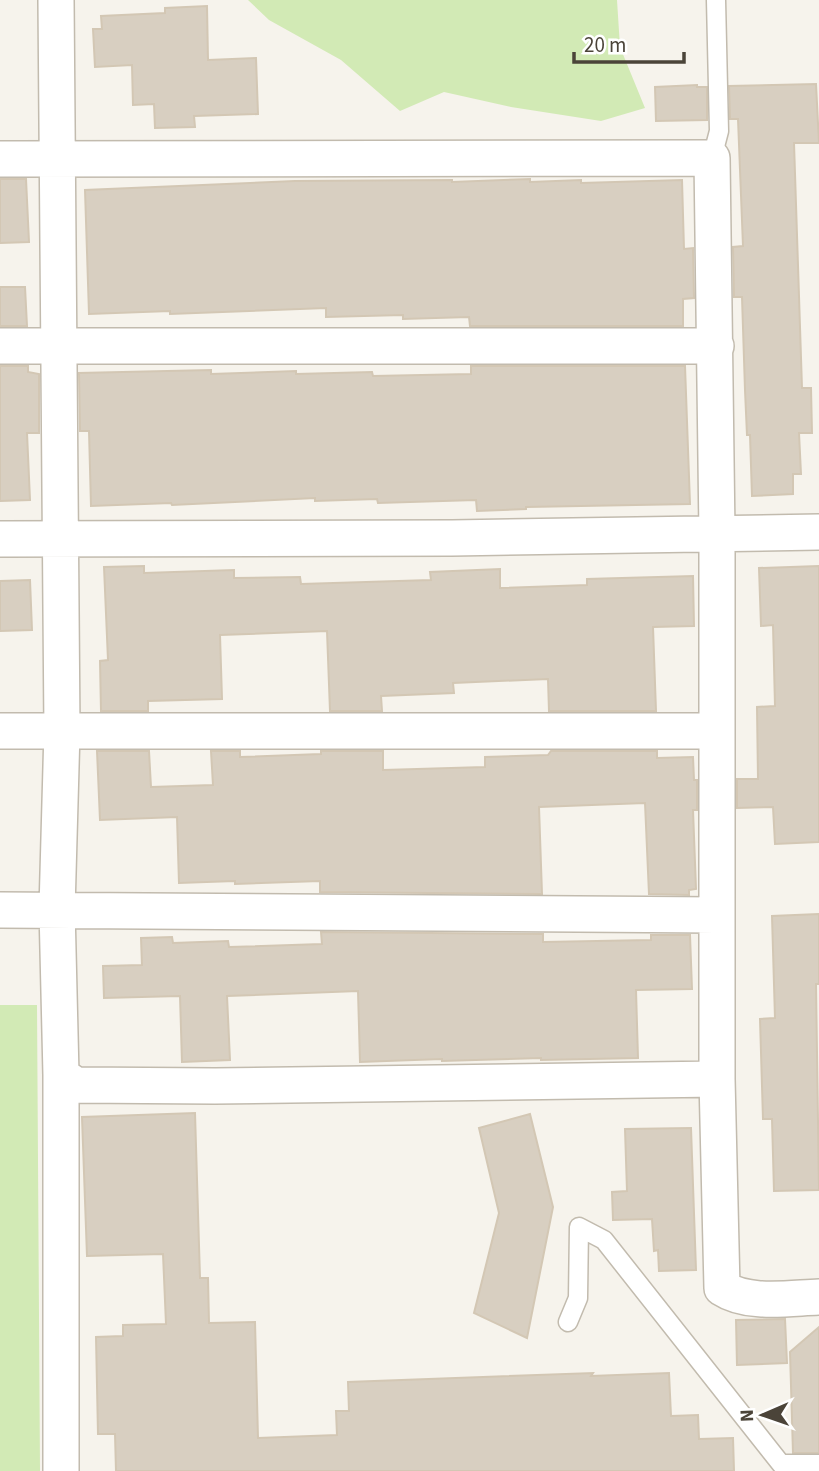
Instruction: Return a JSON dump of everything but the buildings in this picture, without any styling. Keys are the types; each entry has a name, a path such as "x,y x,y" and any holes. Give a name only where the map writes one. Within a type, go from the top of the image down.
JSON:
{"street":[{"path":"56,0 62,731 57,909 61,1075 61,1471"},
{"path":"0,159 712,158 718,534 717,1079 722,1289 733,1296 744,1297 819,1297"},
{"path":"0,346 716,346"},
{"path":"0,539 439,538 819,531"},
{"path":"0,731 716,731"},
{"path":"0,910 716,915"},
{"path":"61,1075 76,1085 215,1086 717,1079"}],"lane":[{"path":"712,158 719,131 716,0"},
{"path":"568,1322 578,1298 579,1227 604,1240 781,1464 819,1464"}],"green space":[{"path":"248,0 617,0 620,47 645,108 601,121 511,107 444,92 400,111 341,60 269,20"},
{"path":"0,1005 37,1005 40,1471 0,1471"}]}
